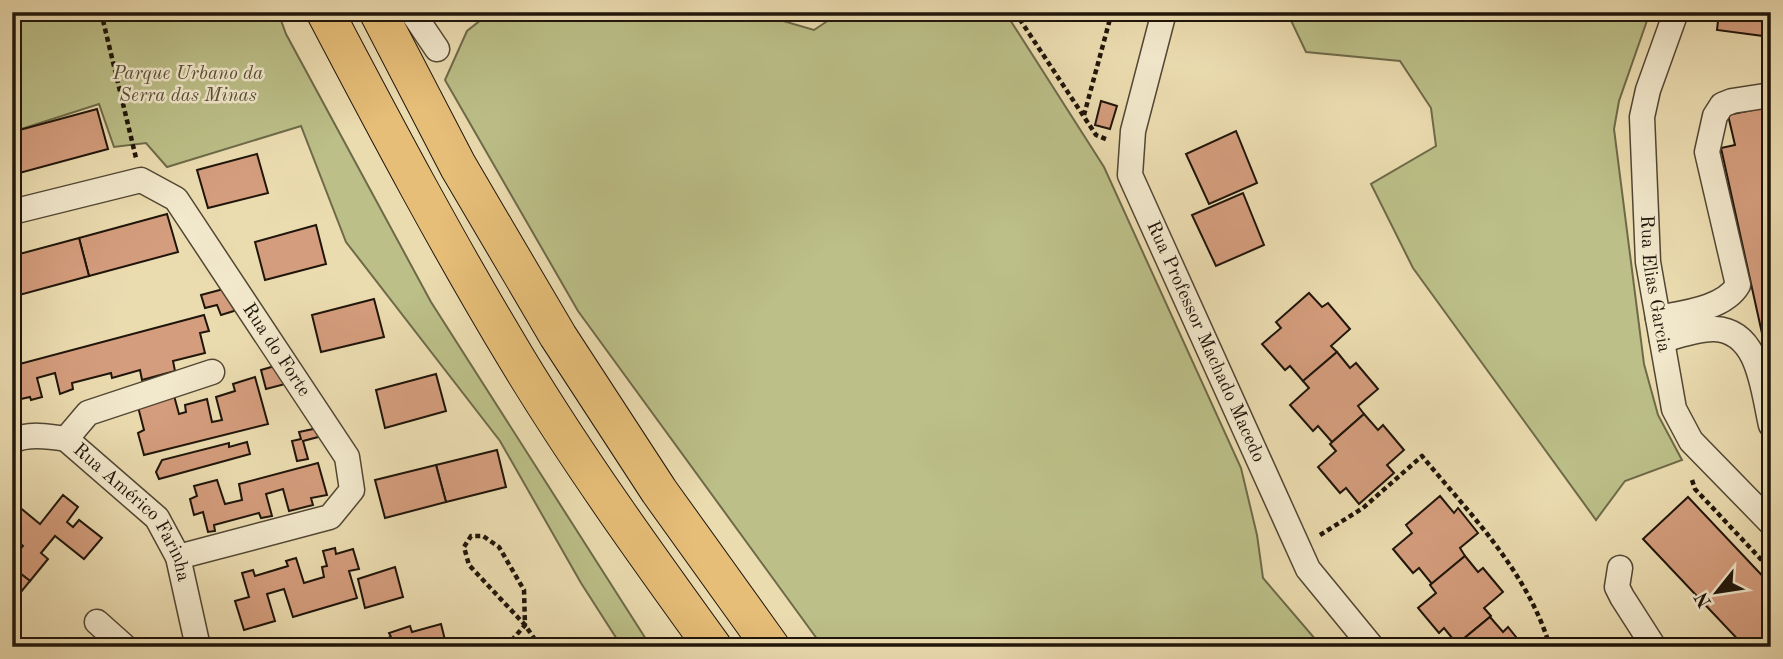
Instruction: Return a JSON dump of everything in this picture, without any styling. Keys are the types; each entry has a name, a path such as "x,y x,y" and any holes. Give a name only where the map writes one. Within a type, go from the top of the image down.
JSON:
{"highway":[{"path":"325,12 419,190 519,362 616,512 713,647"},
{"path":"378,12 457,166 558,336 659,491 771,647"}],"street":[{"path":"412,12 437,49"},
{"name":"Rua Professor Machado Macedo","path":"1164,12 1133,131 1130,175 1308,569 1372,647"},
{"name":"Rua Elias Garcia","path":"1676,12 1648,90 1642,117 1648,262 1674,409 1690,441 1771,523"},
{"path":"1660,329 1706,309 1735,290 1738,285 1707,152 1715,116 1722,105 1771,95"},
{"path":"12,212 141,180"},
{"name":"Rua do Forte","path":"141,180 176,199 347,457 352,490 330,516 178,557"},
{"path":"1660,329 1717,329 1734,334 1747,343 1754,356 1771,425"},
{"path":"66,439 88,413 212,372"},
{"name":"Rua Américo Farinha","path":"12,441 19,437 50,436 66,439 158,518 178,557 198,647"},
{"path":"1620,568 1617,587 1654,647"},
{"path":"97,622 125,647"}],"path":[{"path":"101,12 141,180"},
{"path":"1015,12 1096,135 1132,149"},
{"path":"1078,12 1110,19 1084,116"},
{"path":"1298,548 1363,508 1422,456 1516,573 1550,647"},
{"path":"506,647 525,625 524,590 499,547 483,536 471,536 464,547 469,565 525,625 540,647"}],"green space":[{"name":"Parque Urbano da Serra das Minas","path":"12,12 278,12 286,34 431,302 651,647 622,647 581,583 500,441 346,242 301,126 167,167 146,143 114,147 99,104 12,132"},
{"path":"491,12 781,12 783,21 814,30 841,12 1005,12 1104,167 1241,468 1257,535 1263,578 1322,647 823,647 578,311 445,80 467,31"},
{"path":"1287,12 1650,12 1619,101 1614,129 1644,364 1658,415 1682,460 1625,481 1596,520 1413,268 1371,184 1436,146 1431,108 1400,61 1306,52"}],"building":[{"path":"1719,12 1771,12 1771,37 1717,30"},
{"path":"1101,101 1117,106 1110,129 1095,125"},
{"path":"1771,106 1771,374 1721,148 1735,145 1728,115"},
{"path":"97,109 108,149 12,175 12,132"},
{"path":"1236,131 1257,183 1209,204 1186,154"},
{"path":"257,154 268,193 208,208 197,170"},
{"path":"1243,193 1264,245 1216,266 1192,215"},
{"path":"167,214 178,252 89,276 79,238"},
{"path":"316,225 326,264 265,280 255,242"},
{"path":"79,238 89,276 12,297 12,256"},
{"path":"231,287 237,310 221,315 217,305 205,308 201,295"},
{"path":"1309,293 1322,307 1328,303 1350,329 1331,346 1337,352 1303,381 1290,366 1285,370 1262,344 1281,328 1276,322"},
{"path":"374,299 384,337 321,352 312,315"},
{"path":"204,315 209,331 200,333 205,353 173,361 175,371 142,380 140,370 112,378 111,373 72,383 73,389 60,394 55,373 37,378 42,397 12,401 12,366"},
{"path":"1337,352 1350,368 1356,363 1378,389 1358,406 1364,414 1332,442 1318,426 1313,431 1290,405 1309,388 1303,381"},
{"path":"275,366 289,383 266,389 261,370"},
{"path":"436,374 446,411 385,428 376,390"},
{"path":"255,377 268,424 144,455 138,433 144,430 137,403 173,392 179,414 186,412 185,405 207,399 212,422 222,420 216,397 235,391 233,384"},
{"path":"1364,414 1378,430 1383,425 1404,450 1387,465 1394,473 1359,504 1346,488 1340,493 1318,467 1336,451 1330,444"},
{"path":"318,428 322,436 303,441 308,459 297,461 292,441 301,439 299,432"},
{"path":"247,442 250,454 159,479 156,472 162,460 229,443 229,447"},
{"path":"497,450 506,487 446,502 436,465"},
{"path":"318,463 327,495 311,498 313,505 289,511 283,489 266,494 272,516 261,518 259,513 214,525 215,531 208,532 203,512 194,515 190,499 197,496 194,486 217,480 225,504 242,500 239,484"},
{"path":"436,465 446,502 385,518 375,480"},
{"path":"63,495 78,507 67,522 73,527 79,520 102,538 84,559 55,536 41,553 48,559 30,581 12,567 12,559 23,546 12,537 12,501 40,524"},
{"path":"1440,496 1454,513 1458,508 1478,533 1460,548 1465,556 1432,584 1419,568 1413,573 1393,549 1412,533 1406,525"},
{"path":"1688,497 1771,585 1771,633 1756,647 1745,647 1643,539"},
{"path":"335,548 336,554 353,549 359,569 349,571 357,598 293,617 284,589 267,594 275,621 244,630 235,601 249,597 242,573 253,570 255,576 288,566 286,561 296,558 304,583 324,577 322,567 327,566 323,551"},
{"path":"1465,556 1478,572 1483,568 1503,592 1484,608 1491,616 1457,644 1444,628 1439,633 1418,608 1436,593 1430,585"},
{"path":"12,567 30,581 12,603"},
{"path":"395,567 403,597 365,608 358,579"},
{"path":"1490,617 1503,632 1508,627 1524,647 1457,647 1456,645"},
{"path":"441,624 445,640 436,642 437,647 360,647 391,637 389,633 410,626 412,632"},
{"path":"18,640 27,647 12,647"}]}
